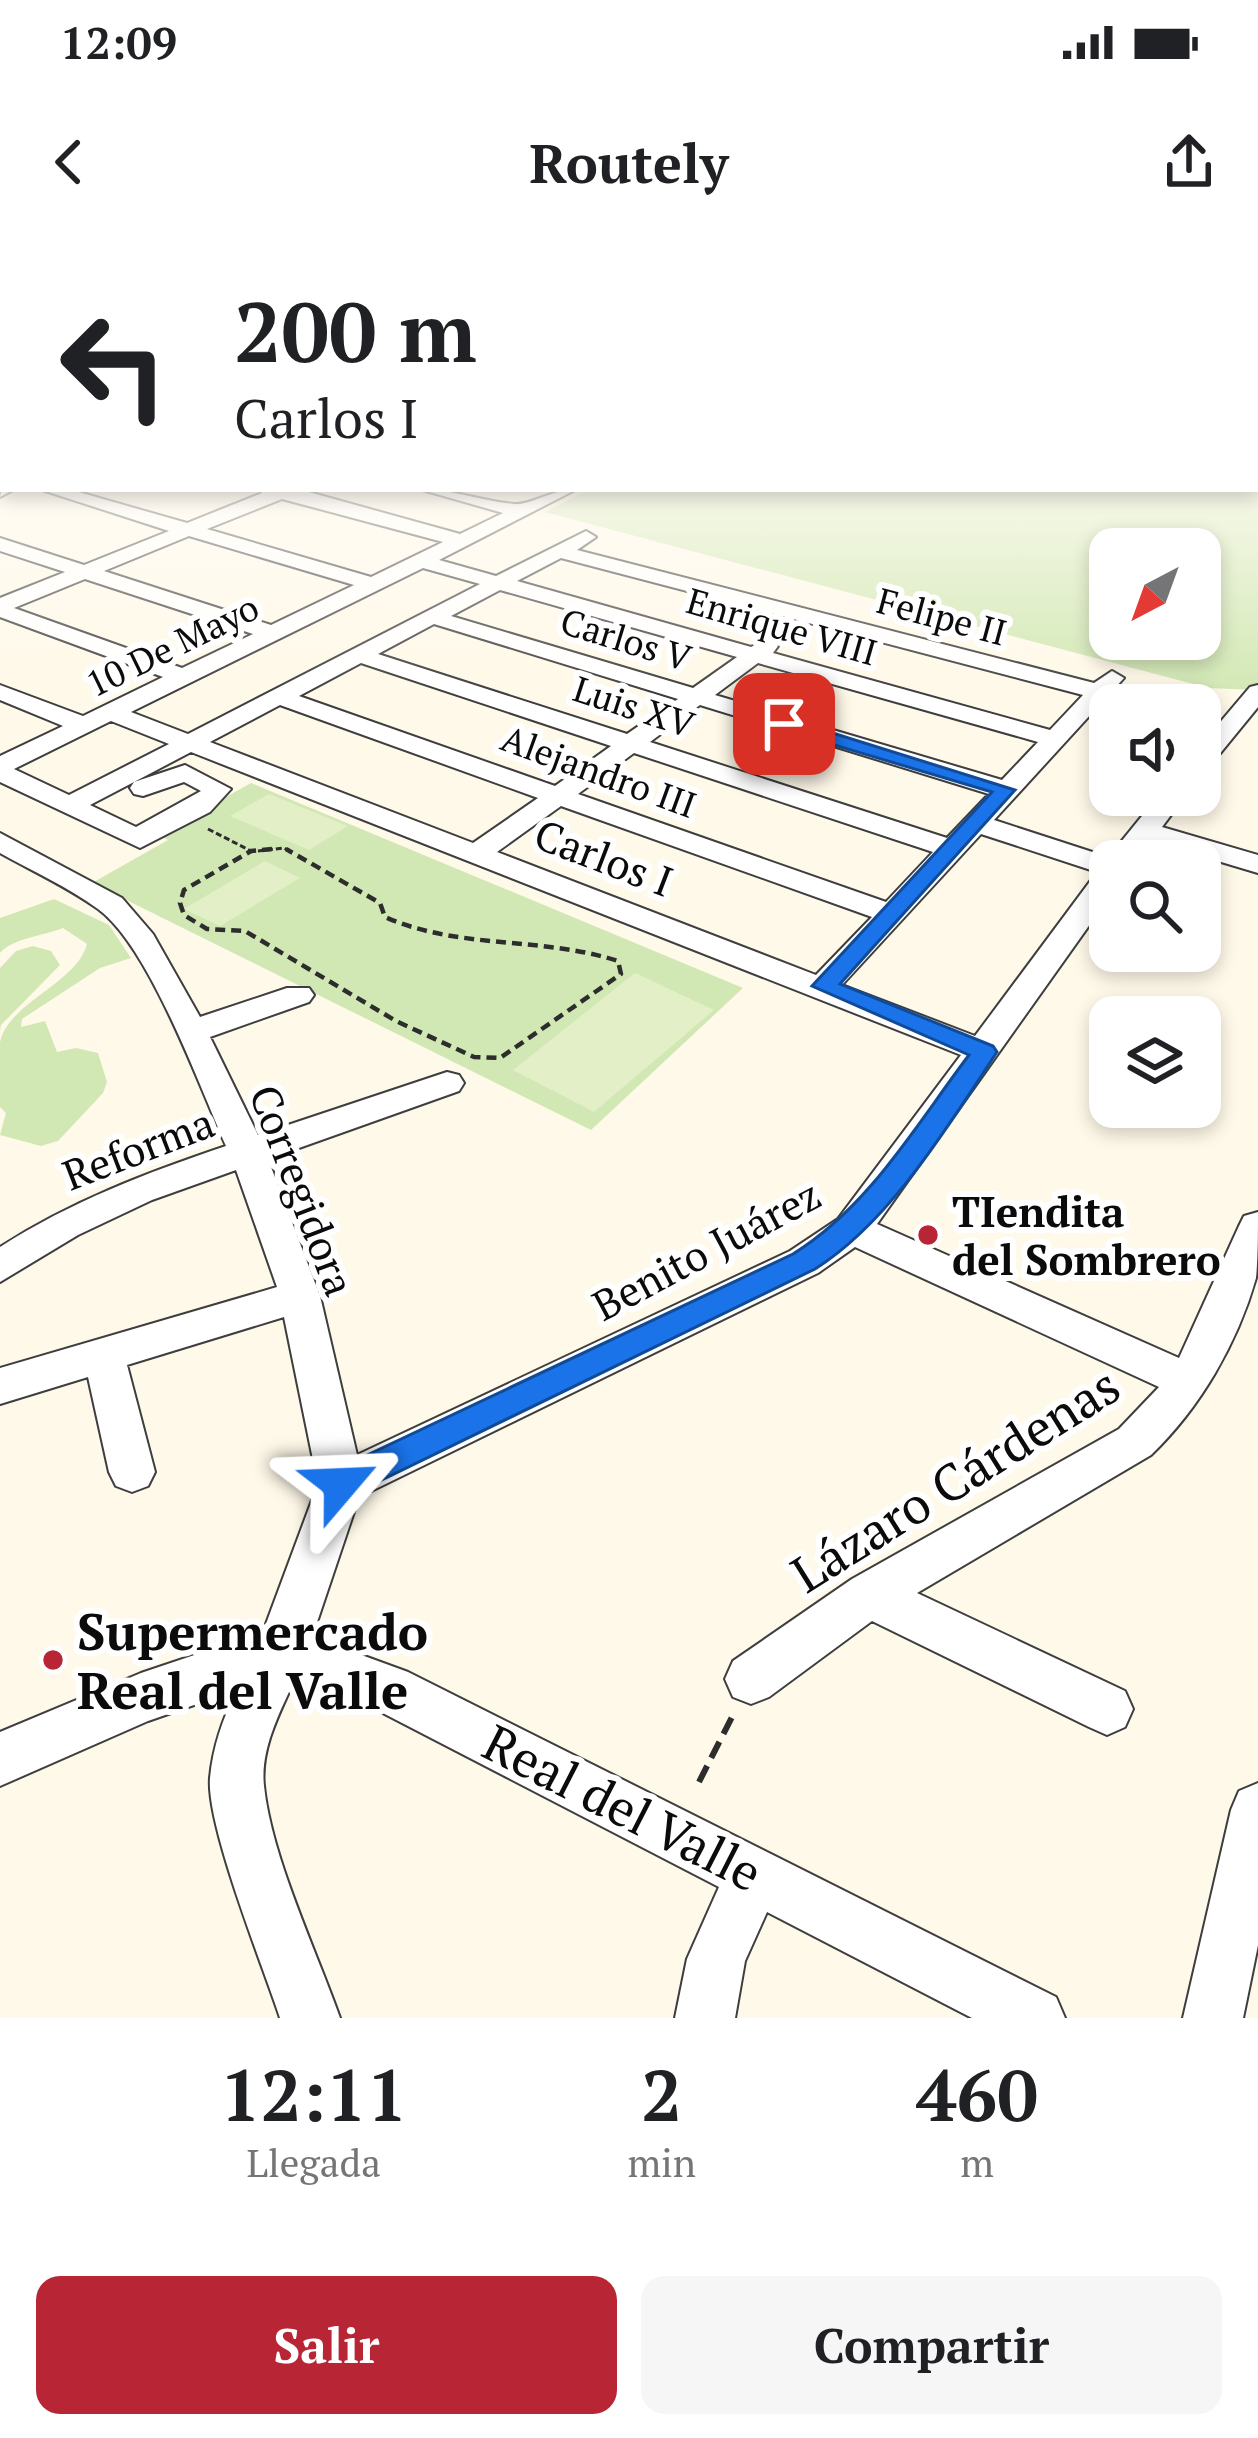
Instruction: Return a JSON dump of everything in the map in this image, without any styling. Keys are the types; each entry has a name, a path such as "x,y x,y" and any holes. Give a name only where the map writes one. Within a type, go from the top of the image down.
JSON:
{"street":[{"path":"174,526 373,584"},
{"path":"0,608 197,526"},
{"path":"405,526 462,542"},
{"name":"10 De Mayo","path":"0,769 494,526"},
{"path":"129,785 192,744 586,537"},
{"path":"0,544 272,633"},
{"name":"Felipe II","path":"558,551 1107,684 1054,739"},
{"name":"Enrique VIII","path":"421,561 1054,739"},
{"path":"478,853 835,601"},
{"path":"0,608 182,676"},
{"name":"Carlos V","path":"433,617 1005,790"},
{"name":"Luis XV","path":"362,656 952,849"},
{"path":"0,692 83,725"},
{"path":"1221,736 1258,692"},
{"name":"Alejandro III","path":"282,698 890,914"},
{"name":"Carlos I","path":"110,712 984,1052"},
{"path":"824,986 1054,739"},
{"path":"0,769 70,805 138,839 218,789 185,773 70,805"},
{"path":"129,785 184,814"},
{"path":"1136,840 1156,816"},
{"path":"975,824 1089,864"},
{"path":"1144,830 1258,863"},
{"name":"Corregidora","path":"0,841 76,882 126,919 191,1032 248,1153 300,1296 341,1484"},
{"name":"Benito Juárez","path":"341,1484 804,1262 852,1229 1089,901"},
{"path":"191,1032 298,995"},
{"name":"Reforma","path":"0,1267 97,1208 447,1083"},
{"name":"Lázaro Cárdenas","path":"751,1678 869,1595 1135,1442 1159,1422 1189,1381 1258,1226"},
{"path":"852,1229 1189,1381"},
{"path":"0,1386 300,1296"},
{"path":"104,1356 132,1472"},
{"path":"310,2018 248,1836 236,1783 244,1732 282,1650 341,1484"},
{"path":"869,1595 1107,1709"},
{"path":"0,1759 141,1699 282,1650"},
{"name":"Real del Valle","path":"282,1650 390,1690 1035,2018"},
{"path":"1213,2018 1258,1810"},
{"path":"706,2018 716,1959 755,1873"}],"path":[{"path":"184,814 251,851 284,848 380,903 385,917 402,926 446,939 586,948 618,961 622,974 500,1058 474,1057 396,1021 245,931 207,929 184,915 180,902 184,890 251,851"},
{"path":"699,1782 751,1678"}],"green space":[{"path":"598,526 1258,526 1258,690 1193,684 1103,660 1221,660 1221,528 1089,528 1089,656"},
{"path":"251,783 743,988 591,1130 92,883 168,840 158,835"},
{"path":"269,794 348,826 309,850 230,816"},
{"path":"265,861 300,878 220,926 184,909"},
{"path":"54,899 109,925 131,958 100,968 22,1019 21,1027 45,1021 57,1052 76,1048 98,1053 107,1082 103,1093 58,1141 41,1146 0,1135 6,1113 0,1107 0,1042 16,1016 70,970 87,944 63,928 20,941 0,953 0,918"},
{"path":"33,946 51,951 60,965 0,1031 0,968 16,951"},
{"path":"635,973 714,1010 594,1112 513,1070"}],"place":[{"name":"TIendita del Sombrero","path":"928,1235"},
{"name":"Supermercado Real del Valle","path":"53,1660"}],"route":[{"path":"341,1484 804,1262 836,1241 867,1211 984,1052 824,986 1005,790 784,724"}]}
